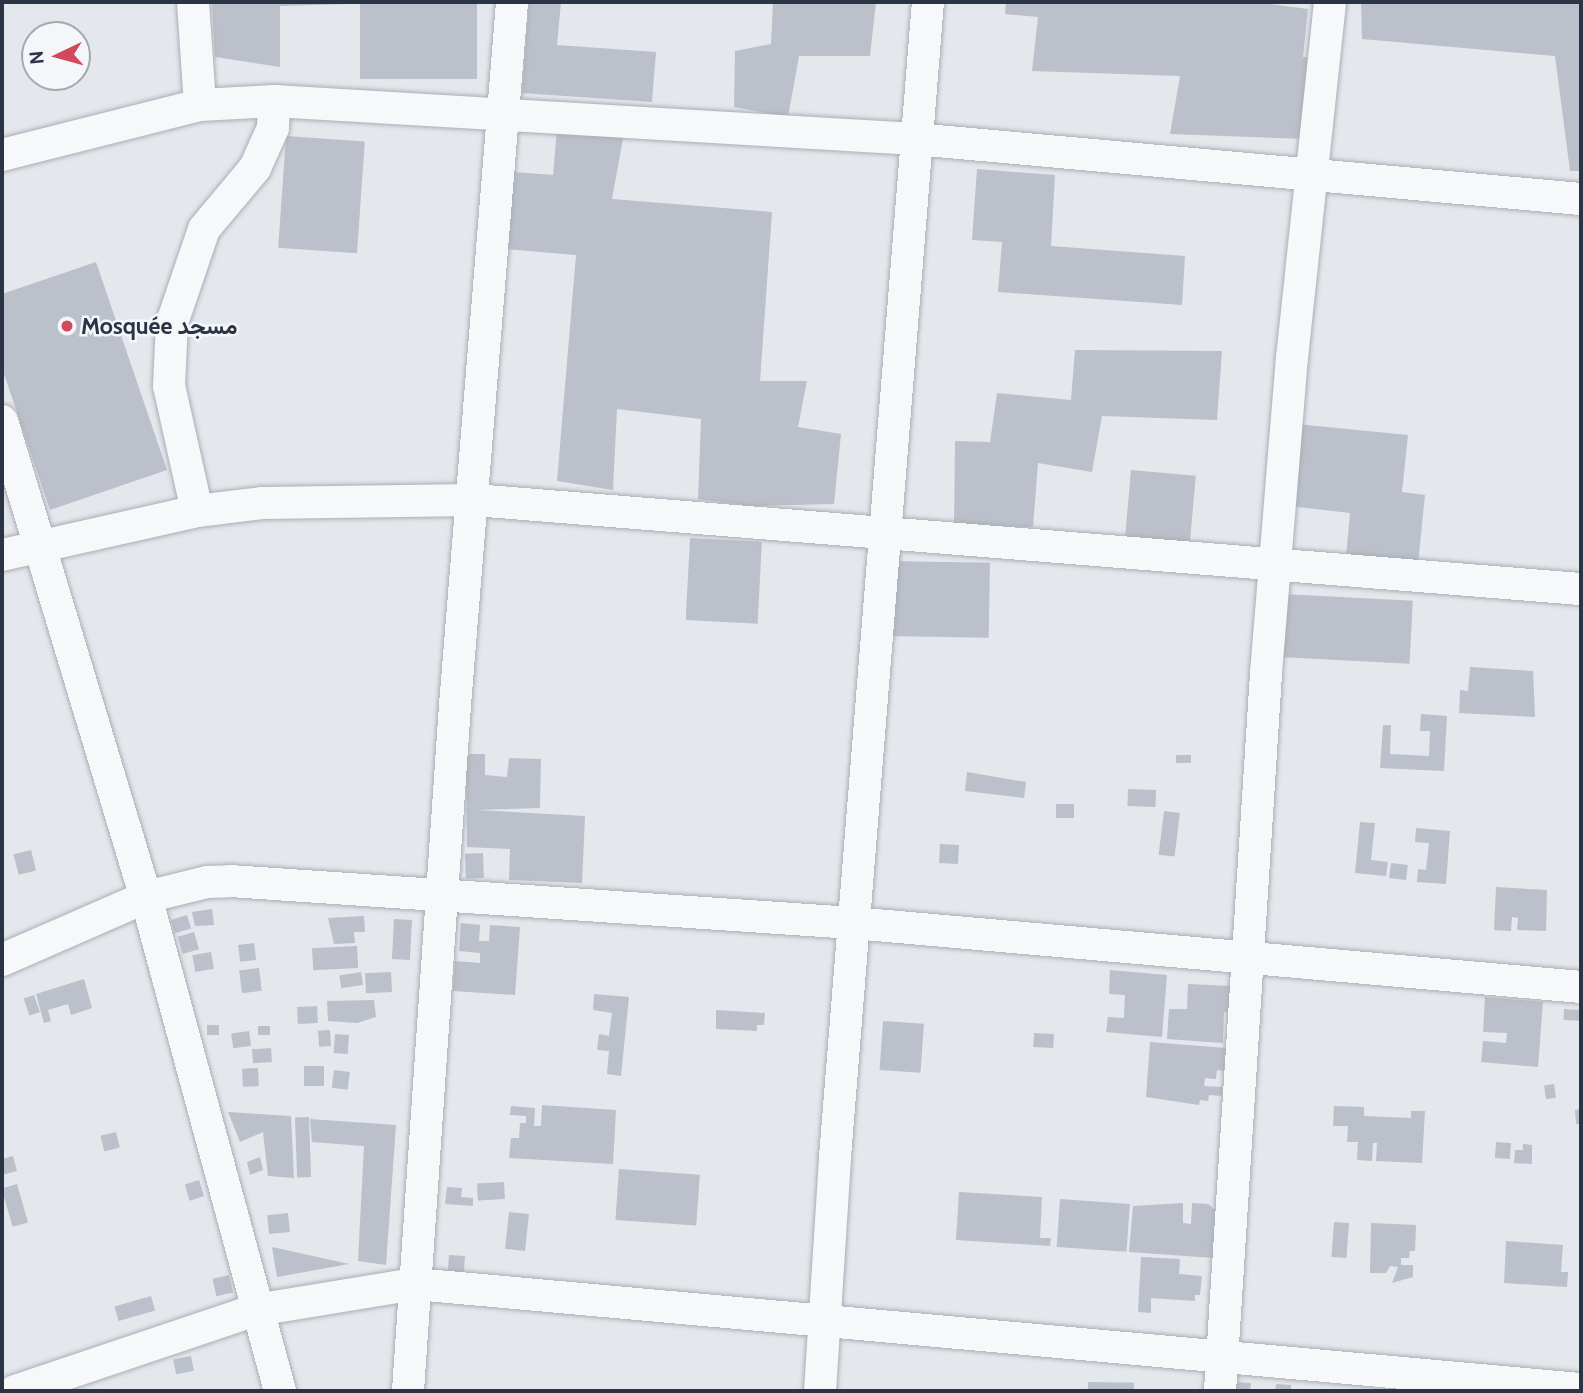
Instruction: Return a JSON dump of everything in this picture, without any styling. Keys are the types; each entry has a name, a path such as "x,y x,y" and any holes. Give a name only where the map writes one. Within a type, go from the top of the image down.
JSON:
{"street":[{"path":"194,2 200,105"},
{"path":"408,1391 445,893 455,705 474,500 512,2"},
{"path":"820,1391 853,923 928,2"},
{"path":"1220,1391 1275,567 1292,358 1314,173 1330,2"},
{"path":"197,511 169,386 172,323 204,229 255,168 273,128 274,101"},
{"path":"2,155 200,105 274,101 915,139 1581,199"},
{"path":"2,421 146,897 279,1391"},
{"path":"2,555 40,544 197,511 262,503 474,500 885,532 1275,567 1581,589"},
{"path":"2,960 146,897 206,881 230,881 445,893 853,923 1581,987"},
{"path":"15,1391 256,1310 415,1284 825,1318 1581,1389"}],"building":[{"path":"212,2 348,4 280,6 280,67 215,57"},
{"path":"360,2 477,2 477,79 360,79"},
{"path":"529,2 561,2 557,45 656,52 652,102 522,93"},
{"path":"773,2 876,2 870,56 799,56 788,117 734,107 735,51 771,44"},
{"path":"1006,2 1254,2 1308,9 1303,57 1323,59 1305,139 1170,134 1180,76 1032,71 1038,17 1005,14"},
{"path":"1361,2 1581,2 1581,171 1570,171 1555,56 1362,39"},
{"path":"557,128 624,133 612,199 772,212 760,381 807,381 798,427 841,434 834,504 752,506 698,499 701,419 617,409 613,490 557,481 576,255 494,248 500,171 553,175"},
{"path":"286,136 365,142 357,253 278,248"},
{"path":"977,169 1055,175 1051,246 1185,256 1182,305 998,292 1002,242 972,240"},
{"path":"96,262 167,470 50,510 2,368 2,294"},
{"path":"1075,350 1222,351 1217,420 1102,416 1092,472 1038,463 1033,527 954,526 955,441 990,442 997,393 1071,400"},
{"path":"1297,424 1408,435 1402,492 1425,495 1418,564 1346,557 1350,513 1289,506"},
{"path":"1131,470 1196,476 1190,545 1125,540"},
{"path":"690,538 762,542 758,624 686,620"},
{"path":"886,561 990,563 989,638 885,636"},
{"path":"1282,594 1413,601 1410,664 1279,657"},
{"path":"1470,667 1533,671 1535,717 1459,713 1460,690 1468,691"},
{"path":"1421,714 1447,716 1444,771 1380,768 1383,725 1391,725 1390,754 1429,756 1430,731 1420,731"},
{"path":"466,754 485,754 485,775 507,777 509,758 541,759 540,808 476,810 585,816 582,883 509,880 510,849 467,847"},
{"path":"1176,755 1191,755 1191,763 1176,763"},
{"path":"967,772 1026,782 1024,798 965,791"},
{"path":"1128,789 1156,790 1155,807 1127,806"},
{"path":"1056,804 1074,804 1074,818 1056,818"},
{"path":"1164,811 1180,813 1175,857 1159,855"},
{"path":"1360,822 1375,823 1371,860 1388,862 1386,876 1355,873"},
{"path":"1416,828 1450,831 1446,884 1417,882 1418,869 1426,870 1429,843 1415,842"},
{"path":"940,844 959,845 958,864 939,863"},
{"path":"31,850 36,870 19,875 14,854"},
{"path":"483,853 484,878 466,879 465,854"},
{"path":"1391,863 1408,865 1406,880 1389,878"},
{"path":"1496,887 1547,890 1546,931 1517,930 1518,918 1512,917 1511,931 1494,930"},
{"path":"212,909 214,925 195,926 192,912"},
{"path":"187,915 191,928 175,933 171,920"},
{"path":"364,916 365,932 354,932 355,943 334,944 328,918"},
{"path":"394,919 412,920 410,960 392,959"},
{"path":"461,923 480,925 479,941 489,941 490,925 520,927 515,995 453,991 455,961 480,963 480,953 459,951"},
{"path":"194,932 199,949 183,954 178,937"},
{"path":"254,943 256,960 240,962 238,945"},
{"path":"357,946 358,968 313,970 312,948"},
{"path":"211,952 214,969 195,972 192,955"},
{"path":"259,968 262,991 242,993 239,970"},
{"path":"1110,970 1167,975 1162,1037 1106,1032 1108,1017 1124,1018 1125,995 1109,994"},
{"path":"361,972 363,985 341,988 339,975"},
{"path":"391,972 392,992 366,993 365,973"},
{"path":"84,979 92,1008 71,1015 68,1004 48,1010 51,1021 44,1023 36,994"},
{"path":"1188,984 1233,986 1232,1013 1224,1012 1223,1043 1167,1039 1169,1009 1187,1009"},
{"path":"594,994 629,997 621,1076 607,1074 609,1051 597,1050 599,1034 609,1036 612,1013 593,1010"},
{"path":"34,995 40,1012 29,1016 24,999"},
{"path":"1485,997 1543,1002 1538,1067 1481,1062 1483,1041 1506,1043 1507,1033 1483,1032"},
{"path":"374,1000 376,1017 357,1023 328,1021 327,1001"},
{"path":"317,1006 318,1023 298,1024 297,1007"},
{"path":"1564,1009 1581,1010 1580,1021 1563,1020"},
{"path":"716,1010 765,1013 764,1025 757,1025 757,1031 716,1029"},
{"path":"883,1021 924,1024 920,1073 880,1070"},
{"path":"207,1025 219,1025 219,1035 207,1035"},
{"path":"258,1026 270,1026 270,1035 258,1035"},
{"path":"330,1030 331,1046 319,1047 318,1031"},
{"path":"249,1031 251,1046 233,1048 231,1034"},
{"path":"1034,1033 1054,1034 1053,1048 1033,1047"},
{"path":"335,1034 349,1035 348,1054 334,1053"},
{"path":"1150,1042 1226,1048 1224,1071 1217,1070 1216,1079 1205,1078 1204,1086 1223,1087 1222,1096 1209,1095 1208,1101 1200,1100 1199,1105 1146,1097"},
{"path":"271,1048 272,1062 253,1063 252,1049"},
{"path":"304,1066 324,1066 324,1086 304,1086"},
{"path":"258,1068 259,1086 243,1087 242,1069"},
{"path":"334,1070 350,1072 348,1090 332,1088"},
{"path":"1554,1084 1556,1098 1546,1099 1544,1085"},
{"path":"542,1105 616,1110 613,1164 509,1158 511,1138 519,1138 520,1123 526,1123 526,1116 510,1115 511,1106 535,1108 534,1126 541,1126"},
{"path":"1334,1106 1364,1107 1364,1116 1411,1118 1411,1111 1425,1111 1422,1163 1376,1161 1377,1143 1373,1143 1372,1161 1357,1160 1358,1142 1347,1142 1348,1126 1333,1126"},
{"path":"1581,1109 1581,1124 1576,1124 1575,1110"},
{"path":"228,1112 291,1116 294,1178 268,1176 263,1132 240,1142"},
{"path":"295,1117 309,1117 311,1177 297,1177"},
{"path":"310,1119 396,1125 386,1265 358,1261 364,1146 312,1142"},
{"path":"116,1132 120,1148 104,1151 100,1136"},
{"path":"1496,1142 1511,1143 1510,1159 1495,1158"},
{"path":"1523,1144 1532,1145 1532,1164 1514,1163 1515,1150 1523,1150"},
{"path":"13,1156 17,1171 2,1175 2,1159"},
{"path":"260,1157 263,1170 250,1175 247,1162"},
{"path":"619,1169 700,1175 696,1226 615,1220"},
{"path":"199,1180 204,1196 190,1201 185,1184"},
{"path":"504,1182 505,1199 478,1200 477,1183"},
{"path":"17,1184 28,1222 13,1227 2,1188"},
{"path":"447,1187 462,1188 461,1197 473,1198 473,1206 445,1204"},
{"path":"959,1192 1042,1197 1040,1238 1051,1238 1050,1246 956,1240"},
{"path":"1060,1199 1130,1204 1126,1252 1057,1247"},
{"path":"1183,1203 1183,1223 1191,1224 1192,1203 1208,1204 1218,1212 1214,1258 1129,1252 1133,1206"},
{"path":"509,1212 529,1214 525,1251 505,1249"},
{"path":"288,1213 290,1232 269,1234 267,1215"},
{"path":"1334,1222 1349,1223 1347,1258 1332,1257"},
{"path":"1371,1223 1416,1225 1415,1251 1410,1251 1409,1258 1401,1258 1401,1265 1413,1265 1413,1277 1392,1283 1398,1267 1390,1266 1386,1273 1370,1273"},
{"path":"1506,1241 1563,1245 1561,1272 1568,1272 1567,1287 1504,1283"},
{"path":"272,1247 349,1264 277,1277"},
{"path":"449,1255 465,1256 463,1277 448,1276"},
{"path":"1141,1257 1180,1259 1179,1274 1202,1276 1200,1295 1195,1295 1195,1301 1151,1298 1151,1313 1138,1312"},
{"path":"229,1275 233,1293 216,1296 212,1279"},
{"path":"151,1296 155,1310 119,1321 114,1306"},
{"path":"191,1356 194,1371 176,1374 173,1359"},
{"path":"1088,1382 1134,1383 1134,1391 1088,1391"},
{"path":"1233,1382 1251,1383 1250,1391 1233,1391"},
{"path":"1276,1384 1291,1385 1291,1391 1275,1391"}],"place":[{"name":"Mosquée مسجد","path":"67,326"}]}
